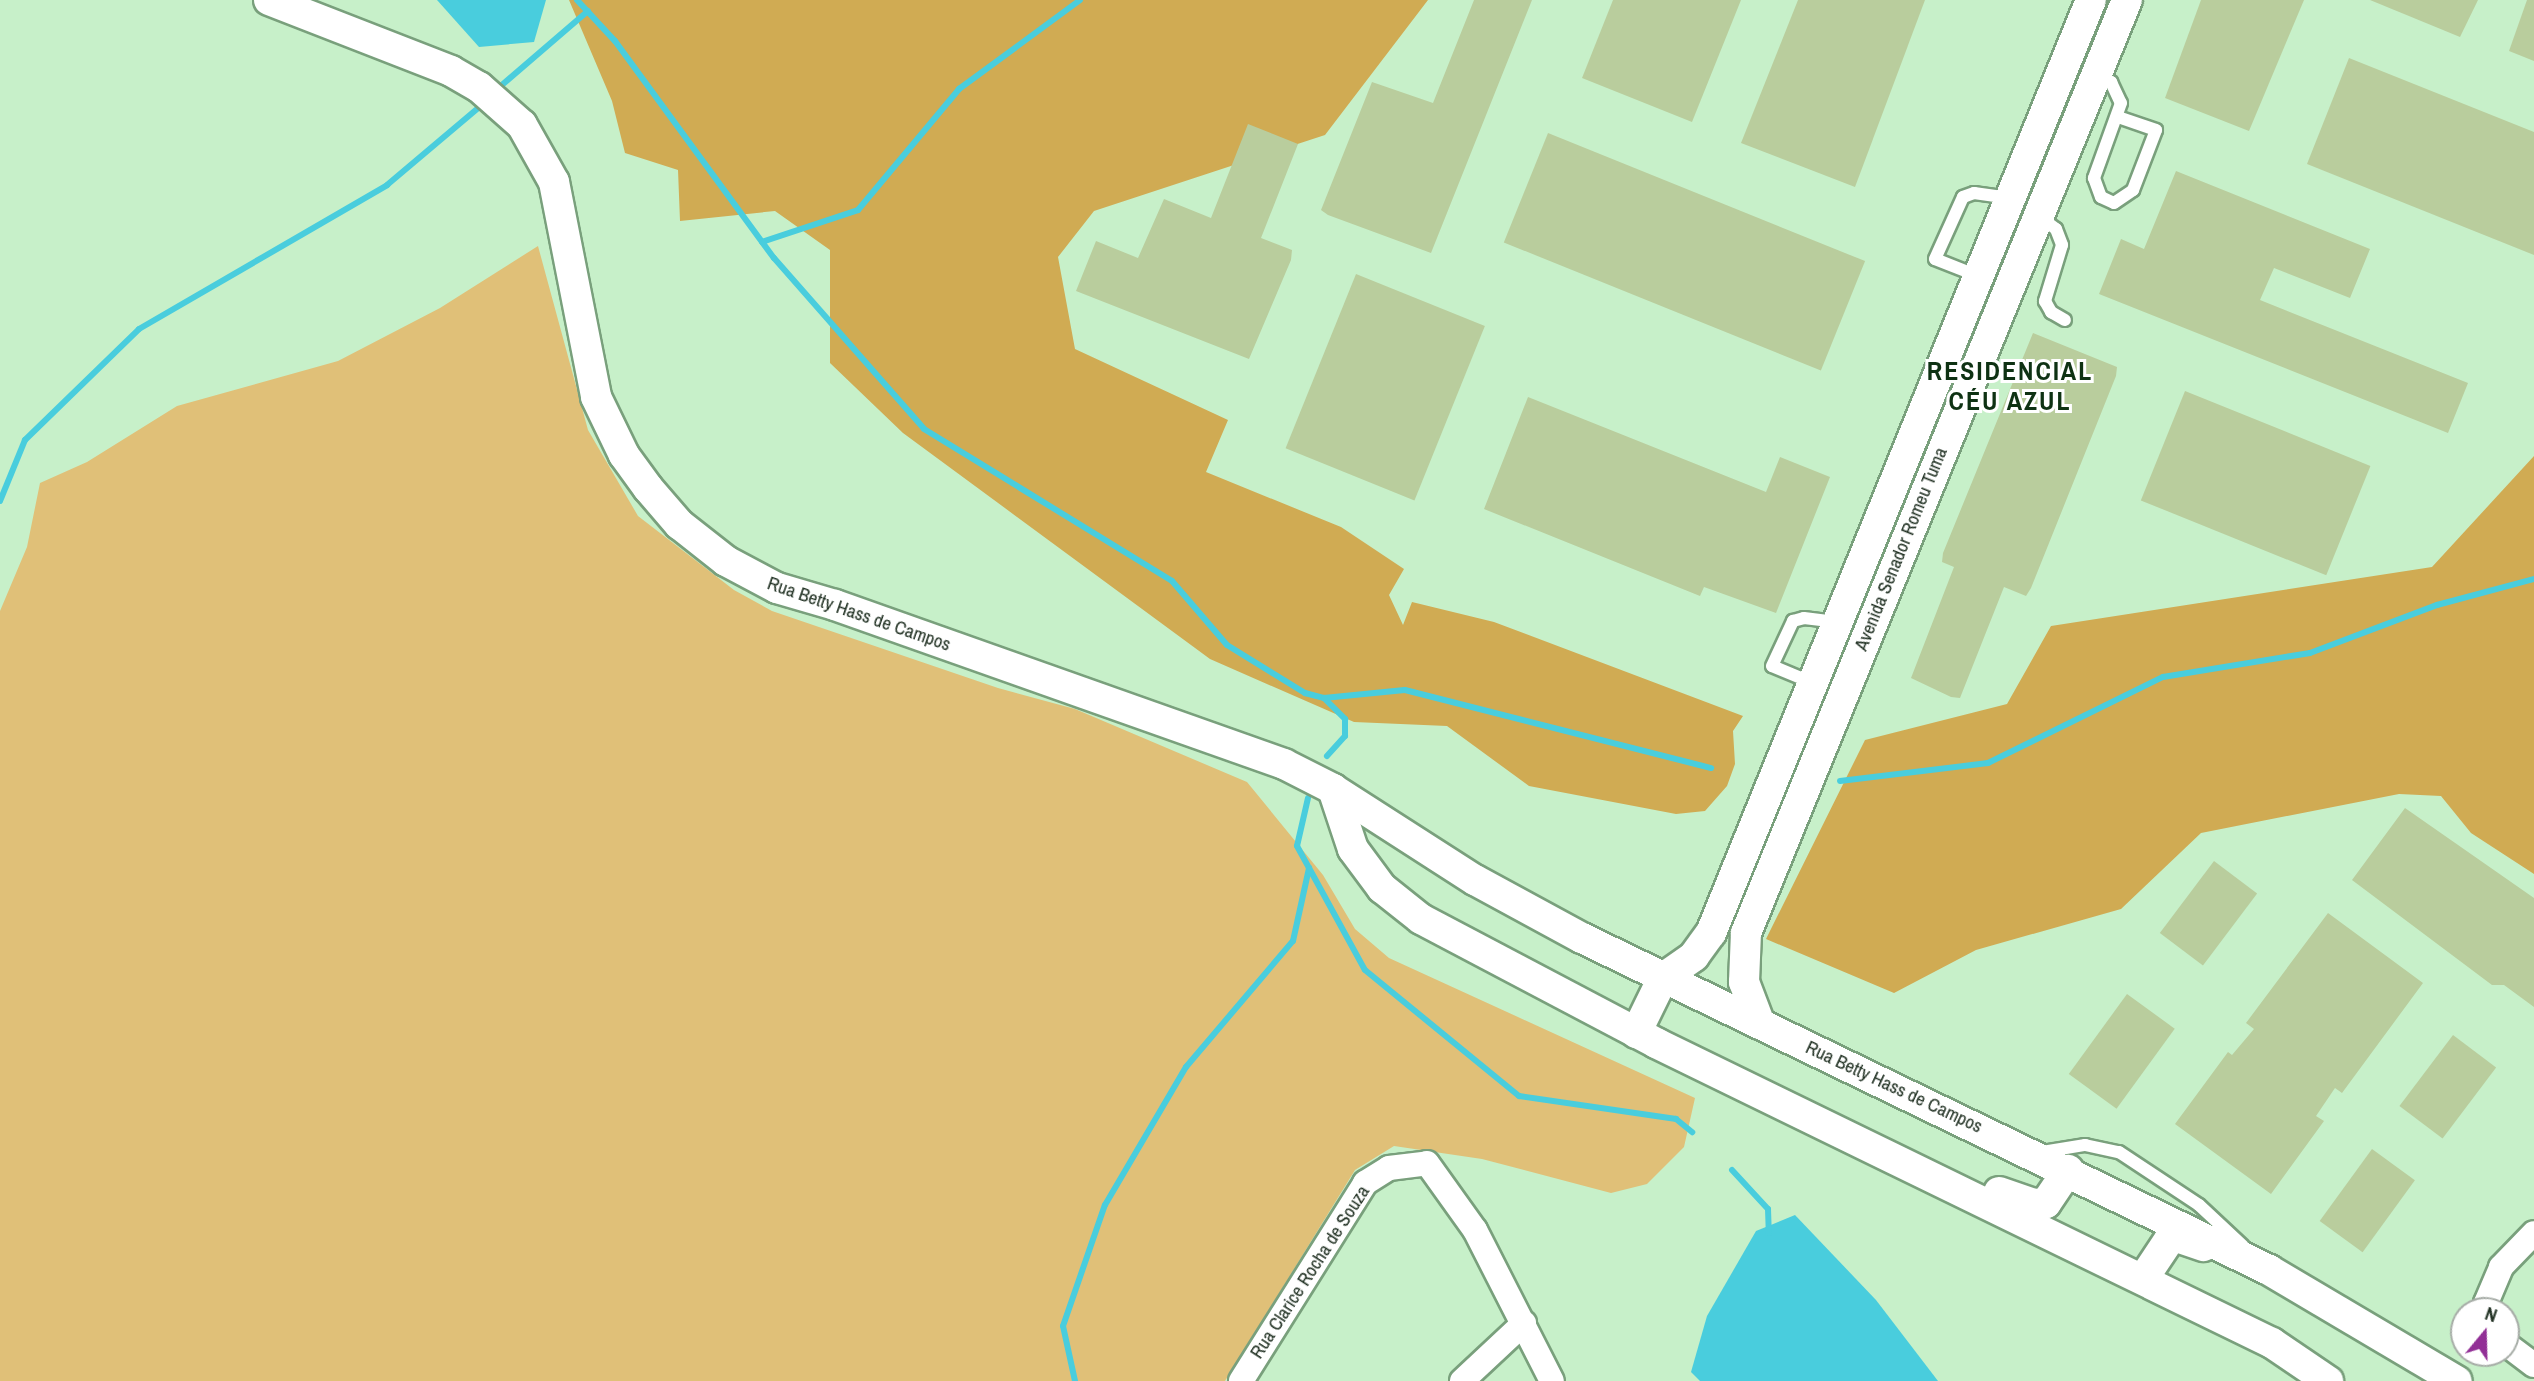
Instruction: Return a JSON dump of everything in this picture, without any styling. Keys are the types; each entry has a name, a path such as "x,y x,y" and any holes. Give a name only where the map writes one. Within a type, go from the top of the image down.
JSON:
{"street":[{"name":"Rua Betty Hass de Campos","path":"270,0 451,71 478,86 522,125 554,182 596,397 624,455 649,488 679,524 726,561 777,588 1284,764 1333,789 1475,880 1663,978 2034,1153 2269,1270 2458,1381"},
{"name":"Avenida Senador Romeu Tuma","path":"1663,978 1694,956 1711,933 2091,0"},
{"name":"Avenida Senador Romeu Tuma","path":"1760,1024 1744,982 1746,933 2036,216 2127,0"},
{"path":"1333,789 1353,849 1392,896 1421,919 1636,1033 1896,1157 2272,1343 2328,1381"},
{"path":"1636,1033 1663,978"},
{"path":"1896,1157 2034,1204 2046,1203 2056,1194 2068,1170"},
{"name":"Rua Clarice Rocha de Souza","path":"1241,1381 1365,1183 1390,1168 1427,1163 1475,1230 1552,1381"},
{"path":"2490,1297 2501,1266 2534,1233"},
{"path":"2143,1279 2169,1240 2177,1237 2269,1270"},
{"path":"1462,1381 1524,1323"}],"lane":[{"path":"2096,75 2117,89 2119,117 2094,178 2096,192 2106,201 2122,201 2133,191 2156,131 2119,117"},
{"path":"1979,277 1935,259 1963,197 1974,193 2010,198"},
{"path":"2036,216 2051,223 2060,237 2062,245 2044,295 2051,312 2065,320"},
{"path":"1813,683 1772,667 1793,621 1804,618 1838,622"},
{"path":"2034,1153 2085,1145 2119,1152 2199,1205 2269,1270"}],"shaded area":[{"path":"569,0 1428,0 1325,135 1094,211 1058,257 1075,349 1228,420 1206,472 1341,527 1404,569 1389,595 1403,625 1412,602 1494,622 1743,716 1733,731 1735,764 1727,786 1705,811 1676,814 1529,786 1447,726 1354,722 1210,659 903,433 830,363 830,250 775,211 680,221 678,170 625,153 612,101"},
{"path":"538,246 588,430 638,516 734,590 772,611 998,688 1075,709 1247,782 1323,875 1355,929 1389,958 1695,1098 1684,1147 1647,1184 1611,1193 1482,1159 1394,1146 1355,1170 1225,1381 0,1381 0,611 27,547 40,483 87,462 177,406 338,361 440,308"},
{"path":"2534,456 2534,874 2471,833 2441,796 2399,794 2201,833 2121,909 1976,950 1894,993 1766,939 1865,740 2007,704 2051,626 2432,567"}],"water":[{"path":"437,0 546,0 534,42 479,47"},
{"path":"1795,1215 1876,1300 1938,1381 1700,1381 1691,1372 1707,1316 1756,1231"}],"building":[{"path":"1474,0 1532,0 1431,253 1328,215 1321,210 1372,82 1433,103"},
{"path":"1613,0 1741,0 1692,122 1582,78"},
{"path":"1798,0 1925,0 1855,187 1741,143"},
{"path":"2201,0 2304,0 2249,131 2165,98"},
{"path":"2370,0 2478,0 2460,37"},
{"path":"2527,0 2534,0 2534,61 2509,51"},
{"path":"2349,58 2534,132 2534,255 2307,164"},
{"path":"1248,124 1298,144 1261,238 1292,250 1291,260 1249,359 1076,291 1096,241 1138,258 1164,199 1211,218"},
{"path":"1548,133 1865,261 1821,371 1504,242"},
{"path":"2176,171 2370,249 2350,298 2274,268 2260,300 2468,383 2448,433 2099,294 2121,239 2144,249"},
{"path":"1356,274 1485,326 1414,500 1286,448"},
{"path":"2033,333 2117,367 2116,376 2031,588 2026,596 2004,587 1960,698 1951,697 1911,678 1954,567 1942,562 1943,553"},
{"path":"2185,391 2370,466 2326,575 2141,500"},
{"path":"1528,397 1766,492 1780,457 1830,477 1776,613 1704,587 1700,596 1484,509"},
{"path":"2405,808 2534,898 2534,1007 2504,985 2492,985 2352,880"},
{"path":"2214,861 2257,893 2203,965 2160,933"},
{"path":"2328,913 2423,983 2342,1093 2335,1088 2316,1116 2324,1121 2271,1194 2175,1124 2228,1052 2232,1055 2254,1029 2246,1023"},
{"path":"2127,994 2175,1029 2117,1109 2069,1074"},
{"path":"2453,1035 2496,1067 2443,1139 2399,1106"},
{"path":"2372,1149 2415,1180 2363,1252 2320,1221"}],"waterway":[{"path":"577,0 615,41 774,258 924,429 1172,581 1227,645 1305,693 1324,698 1345,719 1345,736 1327,756"},
{"path":"762,242 858,210 959,89 1080,0"},
{"path":"503,84 588,11"},
{"path":"0,501 25,440 139,329 387,185 478,108"},
{"path":"1840,781 1988,763 2163,677 2310,653 2437,605 2534,579"},
{"path":"1324,698 1405,690 1711,768"},
{"path":"1308,798 1297,846 1365,970 1519,1096 1676,1119 1692,1132"},
{"path":"1075,1381 1063,1326 1105,1205 1186,1067 1293,941 1309,868"},
{"path":"1732,1170 1768,1209 1769,1233"}],"district":[{"name":"RESIDENCIAL CÉU AZUL","path":"2010,386"}]}
